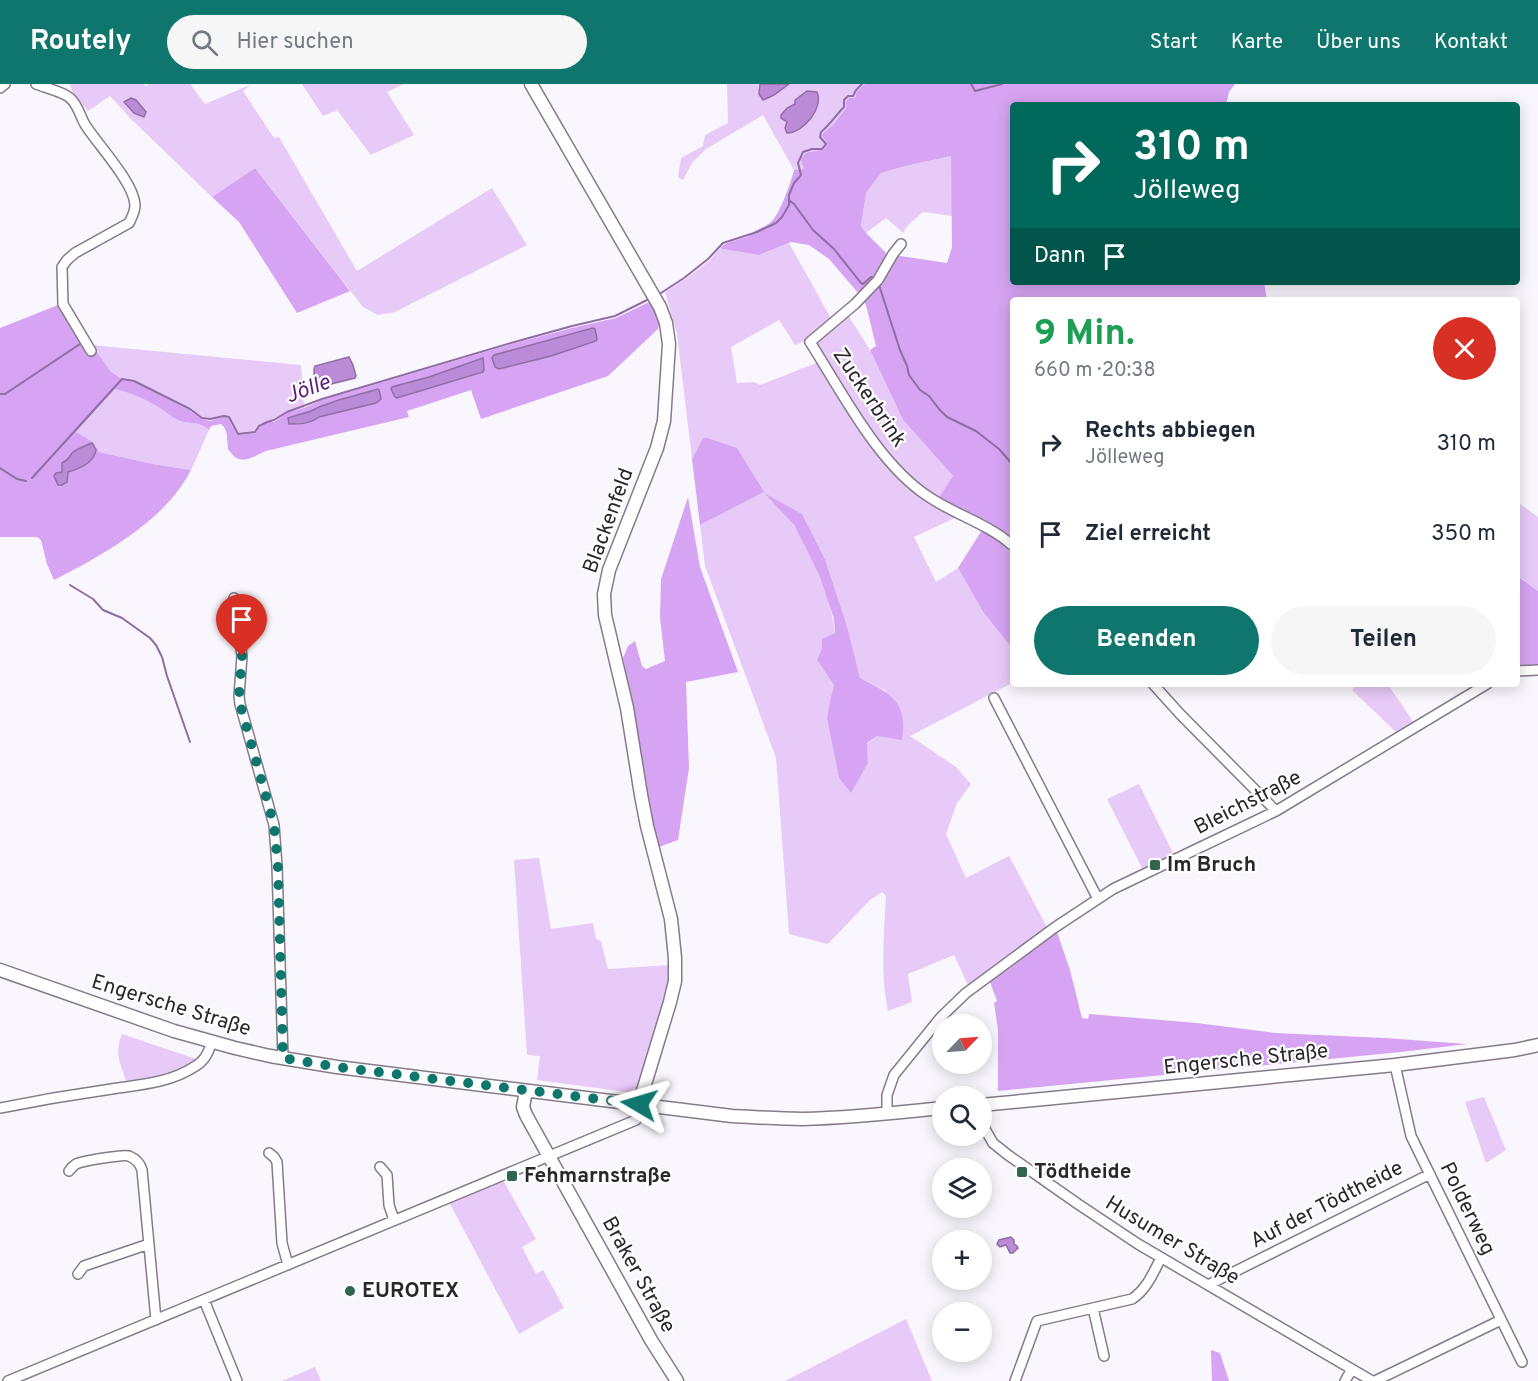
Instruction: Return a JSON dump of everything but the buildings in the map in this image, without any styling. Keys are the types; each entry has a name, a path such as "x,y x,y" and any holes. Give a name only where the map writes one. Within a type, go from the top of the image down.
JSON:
{"main road":[{"name":"Blackenfeld","path":"531,84 655,297 666,323 669,344 664,421 657,448 609,570 604,594 605,615 627,708 647,826 672,919 675,958 675,981 670,1002 639,1104"},
{"name":"Engersche Straße","path":"0,970 212,1042 337,1067 732,1116 835,1118 932,1109"},
{"name":"Engersche Straße","path":"992,1104 1395,1065 1538,1045"},
{"name":"Braker Straße","path":"526,1090 524,1111 651,1340 677,1381"}],"street":[{"path":"0,88 5,84"},
{"path":"36,84 69,96 86,126 131,190 135,202 129,223 75,253 62,267 63,304 91,351"},
{"name":"Zuckerbrink","path":"901,244 878,280 855,304 810,342 869,435 905,478 929,497 996,533 1010,544"},
{"path":"234,598 242,656 240,704 274,825 278,868 283,1058"},
{"path":"1520,671 1538,670"},
{"path":"1156,687 1276,811"},
{"name":"Bleichstraße","path":"887,1113 887,1095 894,1075 941,1017 966,993 1054,928 1113,889 1276,811 1482,687"},
{"path":"994,698 1098,899"},
{"path":"0,1108 176,1077 204,1060 212,1042"},
{"name":"Polderweg","path":"1395,1065 1411,1136 1522,1362"},
{"path":"8,1381 636,1120"},
{"name":"Husumer Straße","path":"992,1141 1001,1150 1112,1228 1374,1381"},
{"path":"269,1153 277,1162 282,1243 288,1265"},
{"path":"69,1171 76,1164 118,1156 128,1156 138,1162 142,1170 156,1320"},
{"path":"380,1167 387,1175 389,1205 394,1220"},
{"name":"Auf der Tödtheide","path":"1208,1285 1430,1174"},
{"path":"78,1274 84,1266 149,1244"},
{"path":"1015,1381 1037,1321 1132,1299 1145,1287 1161,1258"},
{"path":"204,1300 237,1381"},
{"path":"1093,1308 1104,1356"},
{"path":"1374,1381 1501,1320"},
{"path":"1345,1381 1352,1369"}],"shaded area":[{"path":"70,84 143,84 146,86 149,84 190,84 205,104 250,85 243,91 274,138 279,137 357,271 492,188 527,245 395,312 378,315 363,307 255,168 212,197 110,96 88,111 72,91","holes":["131,98 143,108 145,115 141,117 129,109 124,102"]},
{"path":"302,84 404,84 387,92 414,135 371,155 337,110 323,116"},
{"path":"727,84 865,84 857,91 855,98 849,98 846,101 846,108 833,125 823,133 822,137 827,144 825,147 806,153 802,159 804,169 794,170 763,115 706,149 692,163 683,180 678,177 681,158 703,146 705,135 728,123"},
{"path":"760,84 789,84 763,100 759,94"},
{"path":"865,84 1235,84 1229,92 1227,102 1010,102 1010,285 1264,285 1266,297 1010,297 1010,646 983,612 958,568 982,530 935,504 953,476 903,420 870,350 876,346 866,305 860,295 829,259 809,245 791,242 759,255 721,247 748,237 771,222 788,190 794,170 804,169 801,159 806,153 825,147 827,144 822,136 823,133 833,125 846,108 846,101 849,98 855,98 857,91","holes":["951,156 952,247 947,263 887,254 866,233 861,226 866,193 881,173"]},
{"path":"807,91 817,92 818,105 815,112 799,129 787,133 785,128 787,122 781,118 781,115"},
{"path":"131,98 136,100 146,112 144,117 134,113 124,102"},
{"path":"951,156 953,216 923,212 907,226 903,233 886,218 866,233 861,226 866,193 881,173"},
{"path":"255,168 350,291 297,313 239,222 212,197"},
{"path":"789,243 832,320 848,315 870,350 903,420 953,476 959,516 914,537 936,582 958,568 983,612 1010,646 1010,684 910,736 956,767 971,784 957,803 946,834 966,878 1009,856 1048,929 968,985 954,955 908,974 912,1002 888,1011 883,968 886,896 882,892 870,900 828,944 789,934 776,758 705,566 700,525 764,492 703,438 692,459 677,334 665,292 709,261 721,247 759,255","holes":["779,320 795,345 808,339 819,362 760,385 754,382 737,383 731,347","766,495 802,514 825,559 847,626 860,678 886,691 877,736 867,744 868,763 851,792 839,778 827,719 834,685 817,660 822,648 835,634 830,607 820,578 801,537 788,518"]},
{"path":"649,302 660,321 658,329 608,376 481,419 471,390 407,411 409,417 266,451 244,460 236,458 229,450 226,432 221,424 211,426 209,430 201,425 182,421 147,401 115,389 76,432 94,443 99,452 191,470 180,488 166,505 131,535 54,580 41,540 37,537 0,537 0,328 58,305 89,354 96,351 111,372 123,380 134,382 189,410 202,419 210,421 228,418 237,435 256,433 267,422 274,422 287,413 322,400 512,344 616,318","holes":["86,446 83,466 54,476 62,472 62,463 74,451"]},
{"path":"593,328 596,341 551,356 499,369 495,367 492,358 494,355"},
{"path":"91,345 301,365 304,408 270,422 256,433 237,435 230,421 224,417 215,420 202,419 134,382 117,377"},
{"path":"349,357 355,378 315,388 315,366"},
{"path":"483,358 483,372 397,398 391,389 392,387"},
{"path":"115,389 147,401 178,420 201,425 209,430 191,470 99,452 76,432"},
{"path":"378,389 381,399 376,403 319,417 301,424 289,424 288,418"},
{"path":"703,438 737,448 764,492 700,525 692,459"},
{"path":"92,443 96,450 95,455 89,462 68,472 67,482 58,485 54,476 62,472 62,463 68,460 74,451"},
{"path":"764,493 802,514 825,559 847,626 860,678 888,694 900,707 902,740 877,736 867,743 868,763 851,793 839,778 827,719 834,685 817,660 822,648 822,639 835,633 834,619 820,577 794,525"},
{"path":"688,497 700,567 738,672 686,682 689,768 678,840 659,847 646,795 623,658 628,646 635,641 642,666 646,669 665,661 660,618 661,579"},
{"path":"1520,504 1538,517 1538,591 1520,577"},
{"path":"1520,578 1538,591 1538,667 1520,667"},
{"path":"1354,687 1390,687 1414,723 1397,733 1352,690"},
{"path":"1139,784 1174,855 1143,870 1107,799"},
{"path":"539,858 551,929 593,923 596,939 601,941 608,969 671,965 671,980 638,1091 634,1093 537,1080 540,1056 527,1055 514,860"},
{"path":"1057,932 1070,970 1082,1018 1088,1019 1089,1014 1197,1023 1275,1033 1467,1044 998,1091 998,1030 994,1003 997,1001 990,982"},
{"path":"122,1034 196,1059 171,1071 126,1081 118,1052"},
{"path":"1484,1097 1506,1150 1486,1163 1465,1102"},
{"path":"503,1180 536,1239 522,1247 536,1274 543,1270 564,1308 519,1334 449,1202"},
{"path":"1011,1237 1018,1248 1013,1253 1010,1253 1006,1245 1000,1247 997,1244 999,1240"},
{"path":"906,1319 932,1381 785,1381"},
{"path":"1211,1350 1220,1353 1229,1381 1212,1381"},
{"path":"315,1367 321,1381 282,1381"}],"waterway":[{"name":"Jölle","path":"661,293 708,259 723,243 757,232 776,223 782,217 789,205 789,195 794,183 801,175 798,163 803,152 822,149 826,144 820,137 821,132 844,107 844,100 848,96 853,96 862,84"},
{"name":"Jölle","path":"971,84 975,91 1002,84"},
{"path":"789,200 813,230 834,249 861,283 863,284 871,277 876,279"},
{"path":"879,285 909,375 920,390 929,396 947,417 976,431 999,449 1010,462"},
{"name":"Jölle","path":"32,478 122,379 134,381 190,409 202,418 229,417 238,434 255,432 259,426 287,412 322,399 511,343 615,316 647,300"},
{"path":"0,394 5,394 80,344"},
{"name":"Jölle","path":"0,468 17,479 26,481"},
{"path":"70,585 93,599 103,610 122,618 156,645 190,742"}],"place":[{"name":"Im Bruch","path":"1155,865"},
{"name":"Tödtheide","path":"1022,1172"},
{"name":"Fehmarnstraße","path":"512,1176"},
{"name":"EUROTEX","path":"350,1291"}],"route":[{"path":"242,656 240,704 274,825 278,868 283,1058 337,1067 639,1104"}]}
